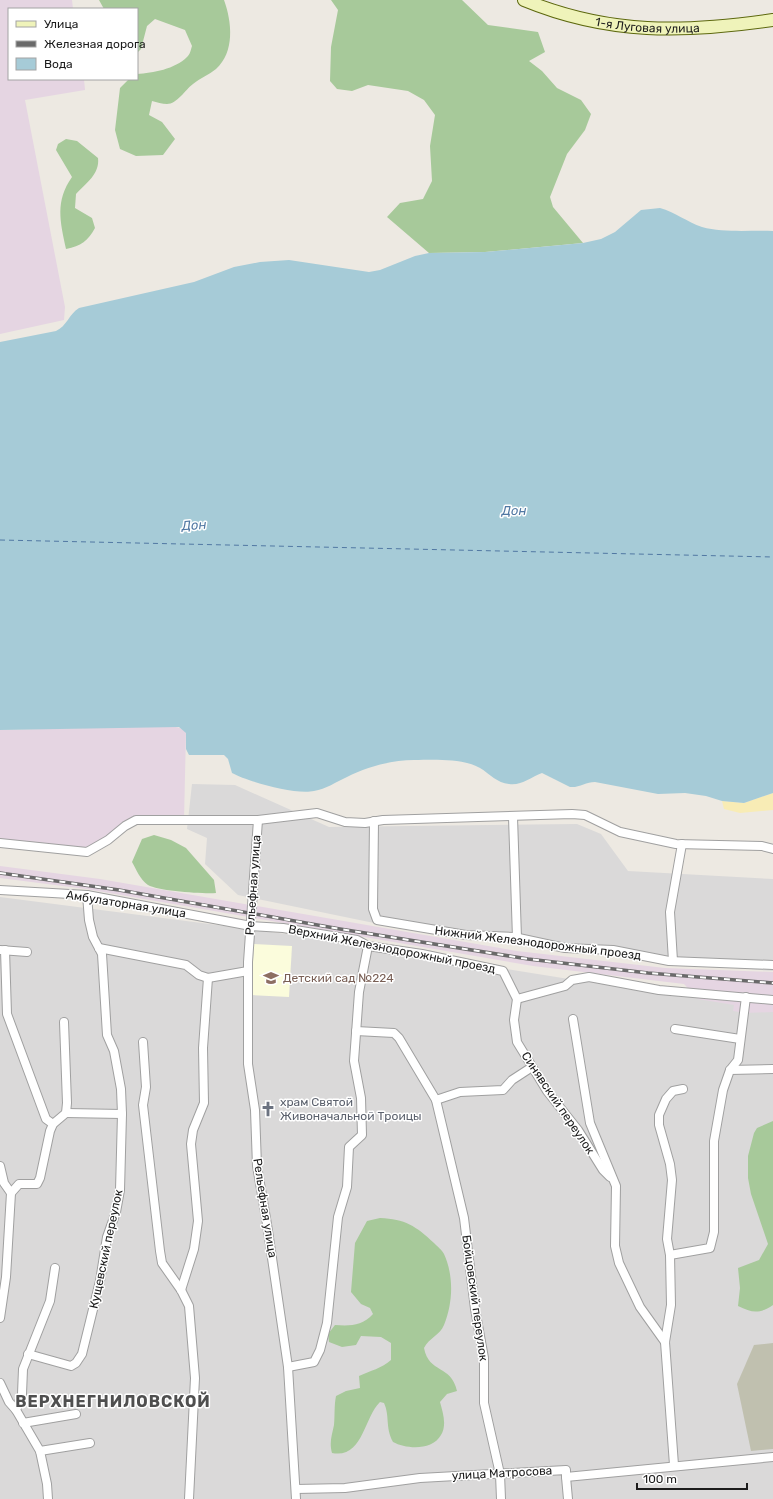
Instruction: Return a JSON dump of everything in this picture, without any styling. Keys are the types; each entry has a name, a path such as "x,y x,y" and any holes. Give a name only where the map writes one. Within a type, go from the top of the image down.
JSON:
{"main road":[{"name":"1-я Луговая улица","path":"524,0 543,8 624,27 672,29 701,28 773,20"}],"street":[{"path":"0,843 87,852 108,840 125,826 136,820 258,820 317,813 345,822 399,819 585,815 620,832 682,844 762,846 773,849"},
{"path":"513,817 517,938"},
{"name":"Рельефная улица","path":"258,820 248,971 248,1064 255,1110 257,1166 269,1232 288,1367 296,1499"},
{"name":"Нижний Железнодорожный проезд","path":"374,821 373,909 377,920 466,935 517,938 565,948 613,950 673,961 773,965"},
{"path":"673,961 670,912 682,844"},
{"name":"Амбулаторная улица","path":"0,890 87,896 251,926"},
{"name":"Кущевский переулок","path":"28,1354 71,1366 76,1363 82,1354 100,1281 106,1237 116,1212 120,1190 122,1114 121,1089 114,1051 107,1035 102,954 93,937 89,920 87,896"},
{"name":"Верхний Железнодорожный проезд","path":"251,926 283,928 357,940 368,946 422,954 503,971 517,999"},
{"path":"288,1367 314,1362 320,1350 328,1323 338,1217 347,1187 349,1147 362,1136 361,1098 354,1061 358,992 368,946"},
{"path":"99,948 186,965 199,975 208,978 248,971"},
{"path":"27,952 3,950 8,1014 46,1119 53,1124"},
{"path":"517,999 565,986 572,980 589,977 659,990 773,1000"},
{"path":"181,1290 194,1250 198,1221 191,1144 193,1130 204,1103 203,1048 208,978"},
{"path":"670,1255 710,1248 714,1232 714,1141 722,1097 730,1070 738,1060 746,997"},
{"name":"Синявский переулок","path":"517,999 514,1020 517,1042 547,1091 578,1130 603,1170 612,1178"},
{"name":"Синявский переулок","path":"573,1019 590,1123 616,1186 615,1246 619,1263 640,1307 665,1342"},
{"path":"0,1318 6,1277 11,1193 19,1184 36,1184 40,1178 50,1131 53,1124 66,1113 68,1104 64,1022"},
{"path":"675,1029 740,1039"},
{"name":"Бойцовский переулок","path":"356,1031 394,1033 399,1038 436,1100 464,1218 470,1279 484,1358 484,1403 500,1474 501,1499"},
{"path":"142,1042 146,1087 143,1105 160,1251 162,1263 181,1290 189,1306 195,1361 189,1499"},
{"path":"436,1100 460,1092 503,1090 512,1080 532,1067"},
{"path":"730,1070 773,1069"},
{"path":"674,1466 665,1342 671,1305 670,1255 667,1239 672,1180 670,1164 659,1125 660,1115 666,1099 673,1091 684,1089"},
{"path":"66,1113 122,1114"},
{"path":"0,1166 4,1183 11,1193"},
{"path":"16,1410 22,1394 22,1369 50,1301 55,1268"},
{"path":"0,1383 9,1402 16,1410 40,1451 47,1484 48,1499"},
{"path":"23,1423 76,1414"},
{"path":"40,1451 90,1443"},
{"name":"улица Матросова","path":"296,1489 345,1488 420,1478 566,1470 566,1477 773,1457"},
{"path":"566,1477 568,1499"}],"shaded area":[{"path":"0,0 72,0 73,8 8,8 8,80 84,80 85,90 25,100 65,307 64,320 0,334"},
{"path":"172,726 184,729 186,733 184,820 136,820 87,852 0,843 0,730"},
{"path":"192,784 235,785 329,827 577,824 601,834 628,871 773,879 773,971 645,961 374,923 238,895 205,864 207,838 187,829"},
{"path":"0,866 100,879 517,951 665,968 773,972 773,1012 745,1013 733,1011 734,1005 698,999 684,984 533,966 86,889 0,878"},
{"path":"0,897 286,934 575,980 773,999 773,1499 0,1499"},
{"name":"Детский сад №224","path":"254,944 292,946 289,997 251,995"},
{"path":"773,1343 773,1449 751,1451 737,1384 754,1345"}],"green space":[{"path":"99,0 224,0 229,18 230,36 229,45 222,62 216,69 193,84 174,102 167,104 152,101 149,115 162,122 175,139 163,155 136,156 120,149 115,130 120,88 128,80 138,80 138,74 150,73 176,65 188,56 192,46 185,30 155,19 147,26 141,49 138,52 138,8 103,8"},
{"path":"331,0 462,0 488,25 538,32 545,52 529,61 542,71 557,88 581,100 591,114 585,130 567,154 550,197 553,207 583,243 485,252 429,253 387,217 400,203 423,199 432,181 430,146 435,115 424,100 408,91 368,85 352,91 337,89 330,81 331,47 338,10"},
{"path":"66,139 77,141 98,158 98,164 95,174 76,194 75,208 92,218 95,228 84,242 66,249 60,212 63,194 72,177 56,150 58,144"},
{"path":"154,835 171,840 186,848 214,880 216,893 161,889 145,883 132,862 142,839"},
{"path":"773,1121 773,1305 756,1312 738,1306 740,1288 738,1268 759,1260 768,1244 751,1194 748,1178 748,1156 754,1133 757,1128"},
{"path":"380,1218 410,1224 428,1237 444,1254 451,1280 451,1299 444,1325 424,1348 430,1362 450,1377 454,1382 457,1391 447,1394 440,1402 444,1419 444,1427 441,1435 432,1444 412,1447 393,1442 389,1431 386,1408 384,1403 380,1402 370,1417 357,1443 350,1450 342,1453 332,1453 331,1442 336,1396 346,1391 360,1388 359,1376 380,1367 391,1360 391,1343 381,1337 361,1336 356,1345 342,1347 329,1342 328,1334 335,1325 360,1323 365,1321 373,1314 370,1308 361,1304 351,1292 355,1243 367,1221"}],"sand":[{"path":"773,793 773,810 740,813 724,809 722,801 744,803"}],"water":[{"name":"Дон","path":"660,208 697,225 710,229 728,231 773,231 773,793 744,803 722,801 706,796 685,793 658,794 595,782 570,787 542,773 518,784 509,784 497,780 473,765 448,760 406,760 379,765 354,773 327,787 306,792 272,787 240,777 232,773 228,759 224,755 189,755 186,749 186,733 179,727 0,730 0,342 56,331 63,326 79,308 194,282 234,267 260,262 289,260 369,272 380,270 415,256 429,253 485,252 583,243 601,239 615,232 641,210"}],"ferry route":[{"path":"0,540 773,557"}],"railway":[{"path":"0,873 119,890 340,929 528,959 648,973 773,983"}],"place":[{"name":"Детский сад №224","path":"271,978"},
{"name":"храм Святой Живоначальной Троицы","path":"268,1109"}],"district":[{"name":"ВЕРХНЕГНИЛОВСКОЙ","path":"113,1401"}]}
